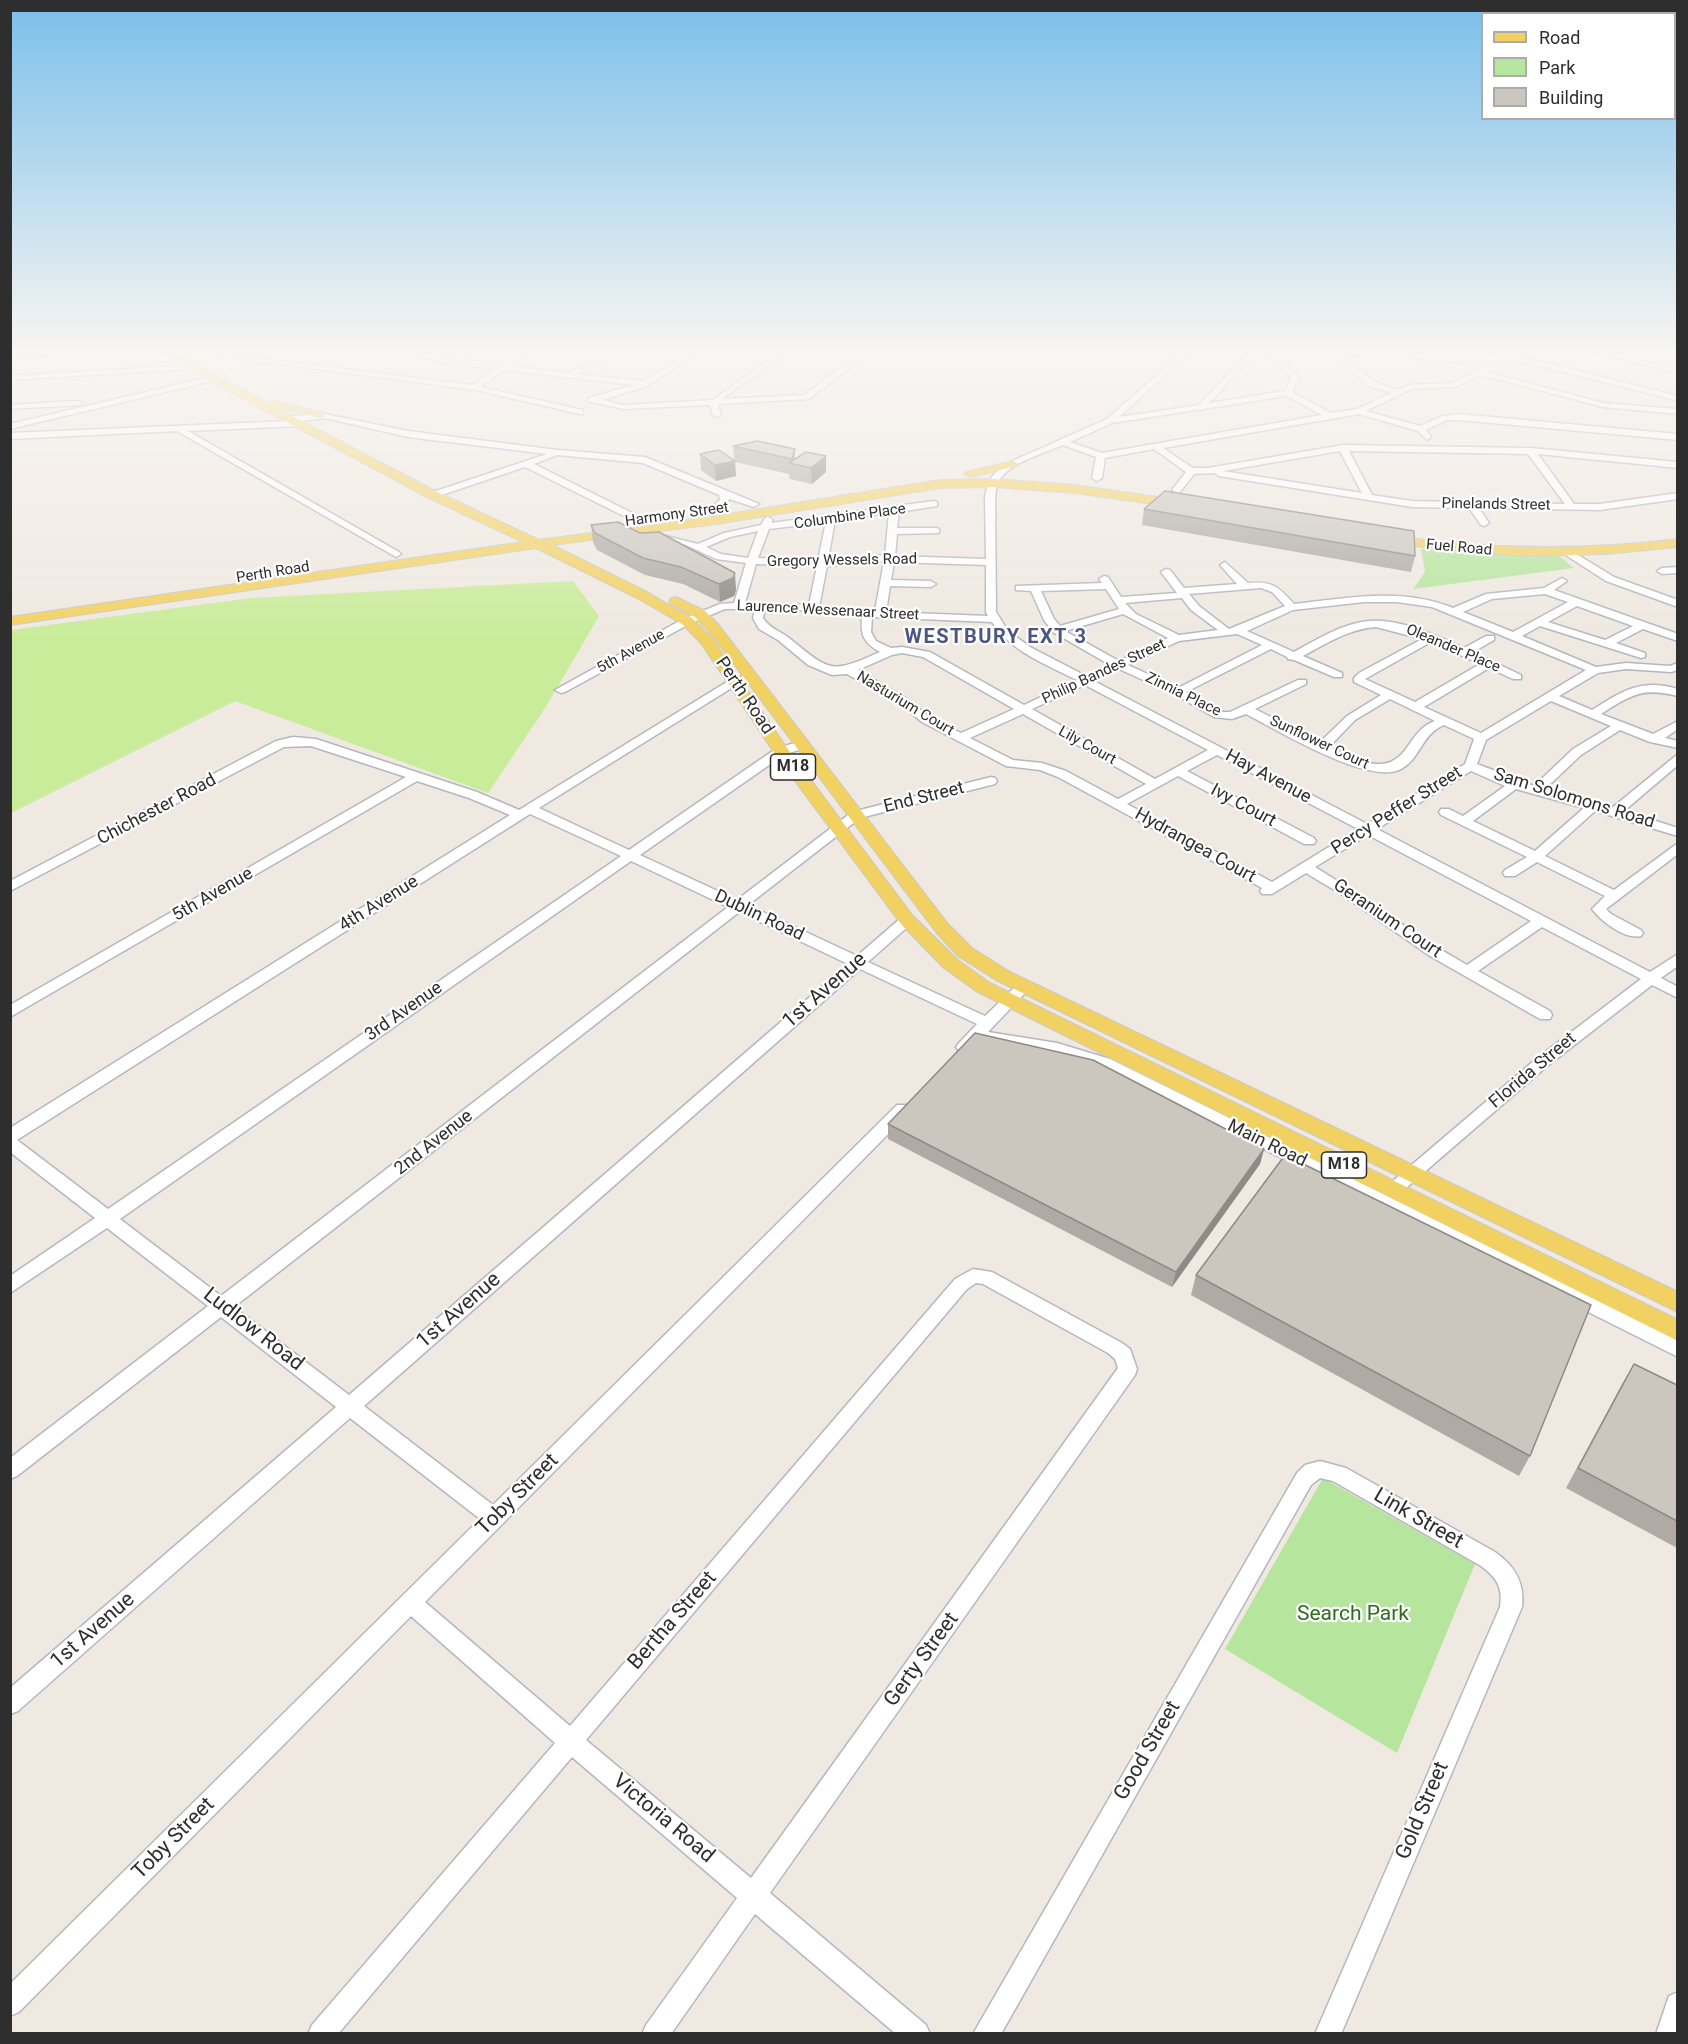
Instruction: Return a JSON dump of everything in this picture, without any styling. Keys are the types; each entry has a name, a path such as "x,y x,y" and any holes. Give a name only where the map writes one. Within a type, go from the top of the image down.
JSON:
{"main road":[{"path":"351,447 488,521 537,539"},
{"path":"959,479 1013,464 1016,474 1026,482"},
{"name":"Harmony Street","path":"537,539 639,520 864,489 924,477 959,479 993,487"},
{"name":"Harmony Street","path":"537,539 598,535 716,520 959,479"},
{"path":"993,487 999,490 1026,482"},
{"path":"993,487 1026,482 1108,485 1192,503"},
{"path":"438,493 500,519 537,539"},
{"path":"468,545 488,537 492,529 488,521"},
{"name":"Fuel Road","path":"1493,538 1375,533 1457,549 1567,552 1630,549 1677,543"},
{"path":"587,558 583,553 583,547 588,540 598,535"},
{"path":"1570,539 1626,540 1677,535"},
{"name":"Perth Road","path":"10,612 396,554 537,539 587,558 693,618 721,637 955,943 1017,993"},
{"name":"Perth Road","path":"10,621 504,548 537,539 562,555 693,618 781,751 907,920 951,964 983,987 1017,993"},
{"path":"504,548 562,555"},
{"name":"Main Road","path":"1017,993 1410,1174 1677,1303"},
{"name":"Main Road","path":"1017,993 1394,1190 1677,1331"}],"street":[{"path":"210,447 396,554"},
{"path":"514,447 638,459 672,470 754,504"},
{"path":"994,619 990,605 993,487 1013,464 1050,447"},
{"path":"1077,447 1101,456 1148,447"},
{"path":"1157,447 1191,471 1208,471 1343,448 1530,451 1677,465"},
{"path":"1343,448 1369,498"},
{"path":"1530,451 1572,507"},
{"path":"438,493 558,453"},
{"path":"1097,478 1101,456"},
{"path":"526,464 639,520"},
{"path":"1177,490 1191,471"},
{"name":"Pinelands Street","path":"1208,471 1412,504 1611,506 1677,496"},
{"path":"712,510 725,501 723,493"},
{"name":"Columbine Place","path":"698,546 767,523 831,519 934,504"},
{"path":"1472,505 1484,523"},
{"path":"880,615 894,531 894,511"},
{"path":"813,609 831,519"},
{"path":"739,605 752,561 767,523"},
{"path":"894,531 936,531"},
{"name":"Gregory Wessels Road","path":"669,538 698,546 719,557 752,561 822,563 890,558 990,562"},
{"path":"1567,552 1600,574 1677,604"},
{"path":"1225,565 1245,585"},
{"path":"1662,572 1677,570"},
{"path":"1166,572 1201,614 1232,632 1338,675"},
{"path":"1546,591 1562,581"},
{"path":"886,583 931,584"},
{"path":"1020,588 1035,589 1106,583 1122,605 1177,638"},
{"path":"1035,589 1048,620 1057,630 1122,605 1183,593 1245,585 1272,587 1291,607"},
{"path":"1456,611 1490,596 1546,591 1675,638"},
{"name":"Philip Bandes Street","path":"961,738 1177,638 1232,632 1291,607 1378,598 1422,602 1456,611 1595,670"},
{"path":"1514,636 1576,602"},
{"name":"Laurence Wessenaar Street","path":"693,618 718,607 739,605 867,615 994,619"},
{"path":"761,606 758,616 760,624 812,663 831,672 849,670 889,652"},
{"path":"867,615 867,637 872,643 889,652"},
{"name":"5th Avenue","path":"561,690 693,618"},
{"name":"Hay Avenue","path":"994,619 1004,633 1016,642 1677,993"},
{"path":"1539,622 1587,639 1609,642 1641,655"},
{"name":"Oleander Place","path":"1292,657 1352,627 1366,624 1393,625 1410,629 1517,677"},
{"path":"1609,642 1641,626"},
{"name":"Zinnia Place","path":"1057,630 1119,665 1223,716 1233,716 1247,710"},
{"path":"1463,653 1490,638"},
{"path":"1430,639 1363,675 1358,680 1481,738 1595,670 1626,666 1675,669"},
{"path":"1178,692 1269,646"},
{"name":"Lily Court","path":"889,652 908,651 926,654 1153,783"},
{"path":"1415,707 1488,664"},
{"name":"Nasturium Court","path":"849,670 903,701 926,720 1015,765 1042,767 1055,771 1118,804"},
{"name":"4th Avenue","path":"10,1136 734,682 750,677"},
{"path":"1247,710 1302,682"},
{"path":"1593,714 1638,688 1656,687 1677,693"},
{"path":"1322,747 1351,718 1389,695"},
{"path":"1551,696 1619,726 1677,746"},
{"name":"Sunflower Court","path":"1247,710 1368,767 1389,769 1413,752 1426,730 1444,721"},
{"path":"1654,739 1677,724"},
{"path":"1536,791 1576,752 1619,726"},
{"name":"Percy Peffer Street","path":"1270,890 1470,766 1481,738"},
{"name":"Dublin Road","path":"305,741 526,812 630,855 857,963 981,1030"},
{"name":"Chichester Road","path":"10,887 280,744 305,741"},
{"name":"3rd Avenue","path":"10,1286 781,751 802,745"},
{"path":"1118,804 1217,750"},
{"path":"1615,812 1677,758"},
{"name":"Sam Solomons Road","path":"1470,766 1514,785 1615,812 1677,832"},
{"name":"Ivy Court","path":"1178,771 1309,841"},
{"name":"5th Avenue","path":"10,1012 416,776"},
{"name":"End Street","path":"856,815 991,782"},
{"path":"1465,820 1514,785"},
{"name":"Hydrangea Court","path":"1118,804 1270,890"},
{"path":"1510,873 1538,856 1593,806"},
{"path":"1445,812 1614,895"},
{"name":"2nd Avenue","path":"10,1470 856,815"},
{"path":"1636,933 1606,917 1599,909 1677,847"},
{"name":"Geranium Court","path":"1306,867 1467,972 1545,1015"},
{"name":"1st Avenue","path":"10,1703 907,920"},
{"path":"1467,972 1541,921"},
{"name":"Florida Street","path":"1394,1190 1541,1063 1677,958"},
{"path":"950,1061 1017,993"},
{"name":"Main Road","path":"981,1030 1003,1038 1062,1049 1105,1063 1677,1349"},
{"name":"Toby Street","path":"10,2003 917,1095"},
{"name":"Ludlow Road","path":"10,1143 494,1518"},
{"name":"Bertha Street","path":"321,2034 961,1284 973,1276 986,1277 1049,1310"},
{"name":"Gerty Street","path":"655,2034 1124,1377 1128,1369 1123,1354 1049,1310"},
{"name":"Link Street","path":"1312,1470 1319,1468 1339,1474 1488,1559 1502,1568 1512,1586"},
{"name":"Good Street","path":"986,2034 1304,1479 1312,1470"},
{"name":"Gold Street","path":"1328,2034 1511,1607 1514,1595 1512,1586"},
{"name":"Victoria Road","path":"411,1603 570,1741 917,2034"},
{"path":"1669,2034 1677,2005"}],"green space":[{"path":"1421,549 1450,552 1557,554 1574,568 1413,589 1425,572"},
{"path":"573,581 599,616 547,705 488,793 235,701 11,813 11,630 251,598"},
{"name":"Search Park","path":"1323,1478 1475,1564 1397,1753 1225,1649"}],"building":[{"path":"739,447 795,449 792,459"},
{"path":"719,450 735,461 715,465 700,454"},
{"path":"806,452 826,456 811,468 789,463"},
{"path":"1165,491 1414,531 1415,556 1144,509"},
{"path":"618,522 640,533 659,532 735,573 733,578 719,584 681,567 643,558 595,533 591,525"},
{"path":"975,1033 1093,1060 1264,1149 1176,1272 888,1124"},
{"path":"1285,1155 1591,1305 1530,1456 1196,1275"},
{"path":"1634,1364 1677,1385 1677,1521 1578,1468"}],"district":[{"name":"WESTBURY EXT 3","path":"996,638"}]}
